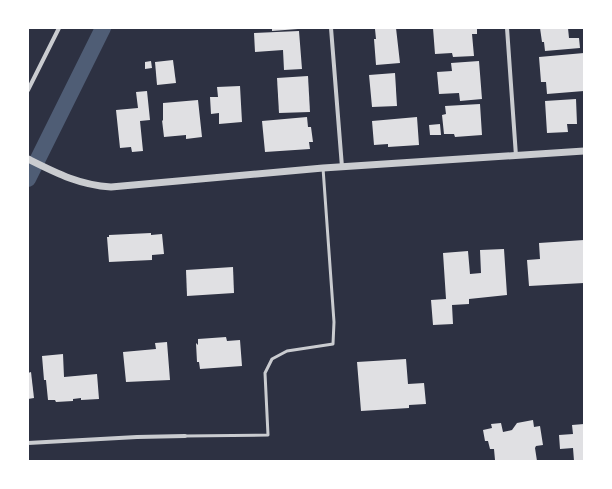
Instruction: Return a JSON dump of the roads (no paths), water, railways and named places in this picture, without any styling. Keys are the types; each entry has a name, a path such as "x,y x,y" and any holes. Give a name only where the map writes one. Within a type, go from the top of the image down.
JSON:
{"street":[{"path":"28,90 59,28"},
{"path":"332,28 342,167"},
{"path":"507,28 516,156"},
{"path":"28,159 54,172 84,183 111,187 323,168 584,151"},
{"path":"28,443 185,436"}],"lane":[{"path":"185,436 268,435 265,373 272,359 287,351 333,344 334,322 323,168"}],"waterway":[{"path":"28,179 103,28"}]}
